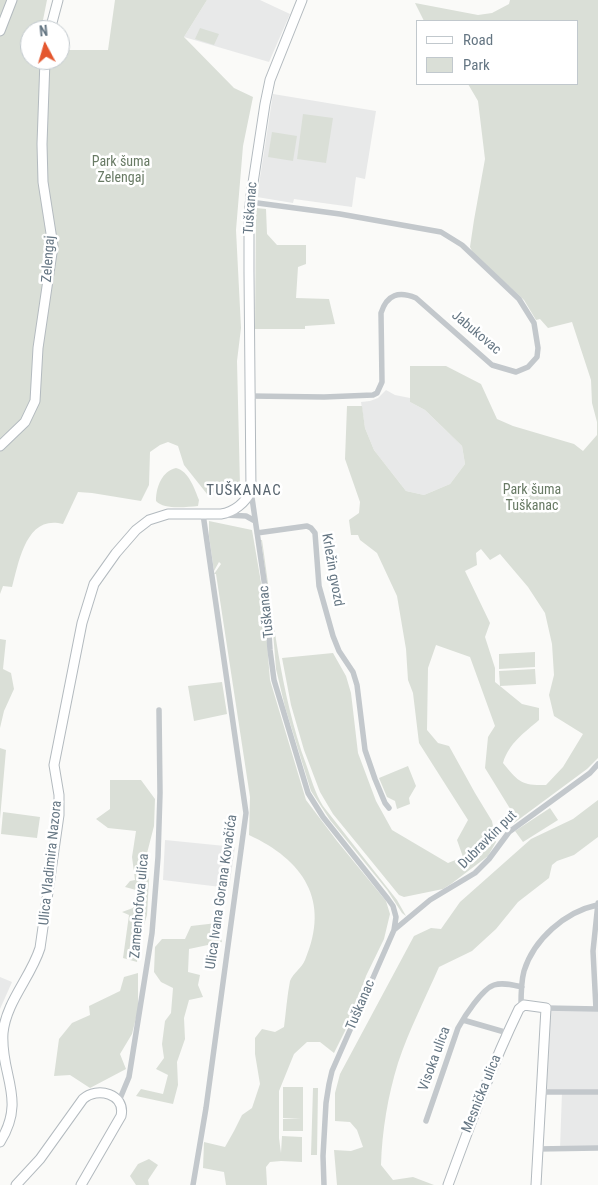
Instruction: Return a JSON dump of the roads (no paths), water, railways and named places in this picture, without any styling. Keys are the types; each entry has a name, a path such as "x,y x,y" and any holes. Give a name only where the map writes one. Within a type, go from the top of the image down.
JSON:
{"street":[{"path":"0,31 12,0"},
{"path":"53,20 58,0"},
{"name":"Tuškanac","path":"302,0 268,87 250,202 251,491 268,607 270,650 274,680 308,793 323,817 388,899 394,912 396,923 332,1071 326,1103 323,1156 324,1185"},
{"name":"Zelengaj","path":"0,446 25,422 35,401 38,348 53,246 43,182 42,144 45,70"},
{"name":"Jabukovac","path":"250,202 340,214 441,232 462,245 519,299 534,323 538,348 537,358 523,370 509,371 492,365 416,298 408,294 399,294 384,303 381,313 382,382 377,393 372,395 324,397 250,396"},
{"name":"Ulica Vladimira Nazora","path":"221,514 236,509 251,491"},
{"name":"Ulica Vladimira Nazora","path":"0,1142 6,1133 13,1108 3,1032 11,1006 36,962 43,931 59,815 59,795 54,765 82,623 94,584 104,568 129,538 149,520 168,514 221,514 246,516 255,521"},
{"name":"Ulica Ivana Gorana Kovačića","path":"193,1185 212,1069 246,813 203,514"},
{"name":"Krležin gvozd","path":"257,533 307,526 314,533 319,586 333,636 339,650 353,672 357,685 365,750 375,779 389,808"},
{"name":"Zamenhofova ulica","path":"119,1101 129,1077 152,933 158,857 160,793 159,710"},
{"name":"Dubravkin put","path":"394,930 430,900 475,873 489,859 509,832 590,773 598,764"},
{"path":"598,904 593,951 597,1009 521,1006 522,987 527,965 534,951 549,932 567,917 598,904"},
{"name":"Visoka ulica","path":"426,1121 458,1028 463,1020 474,1005 493,986 504,984 522,987"},
{"name":"Mesnička ulica","path":"448,1185 484,1088 521,1006"},
{"path":"536,1185 546,1008"},
{"path":"463,1020 508,1034"},
{"path":"542,1092 598,1092"},
{"path":"16,1185 40,1159 85,1097 90,1094 104,1093 111,1095 119,1101 122,1110 120,1119 81,1185"},
{"path":"537,1149 598,1148"}],"district":[{"name":"TUŠKANAC","path":"244,491"}],"park label":[{"name":"Park šuma Zelengaj","path":"121,170"},
{"name":"Park šuma Tuškanac","path":"532,498"}]}
